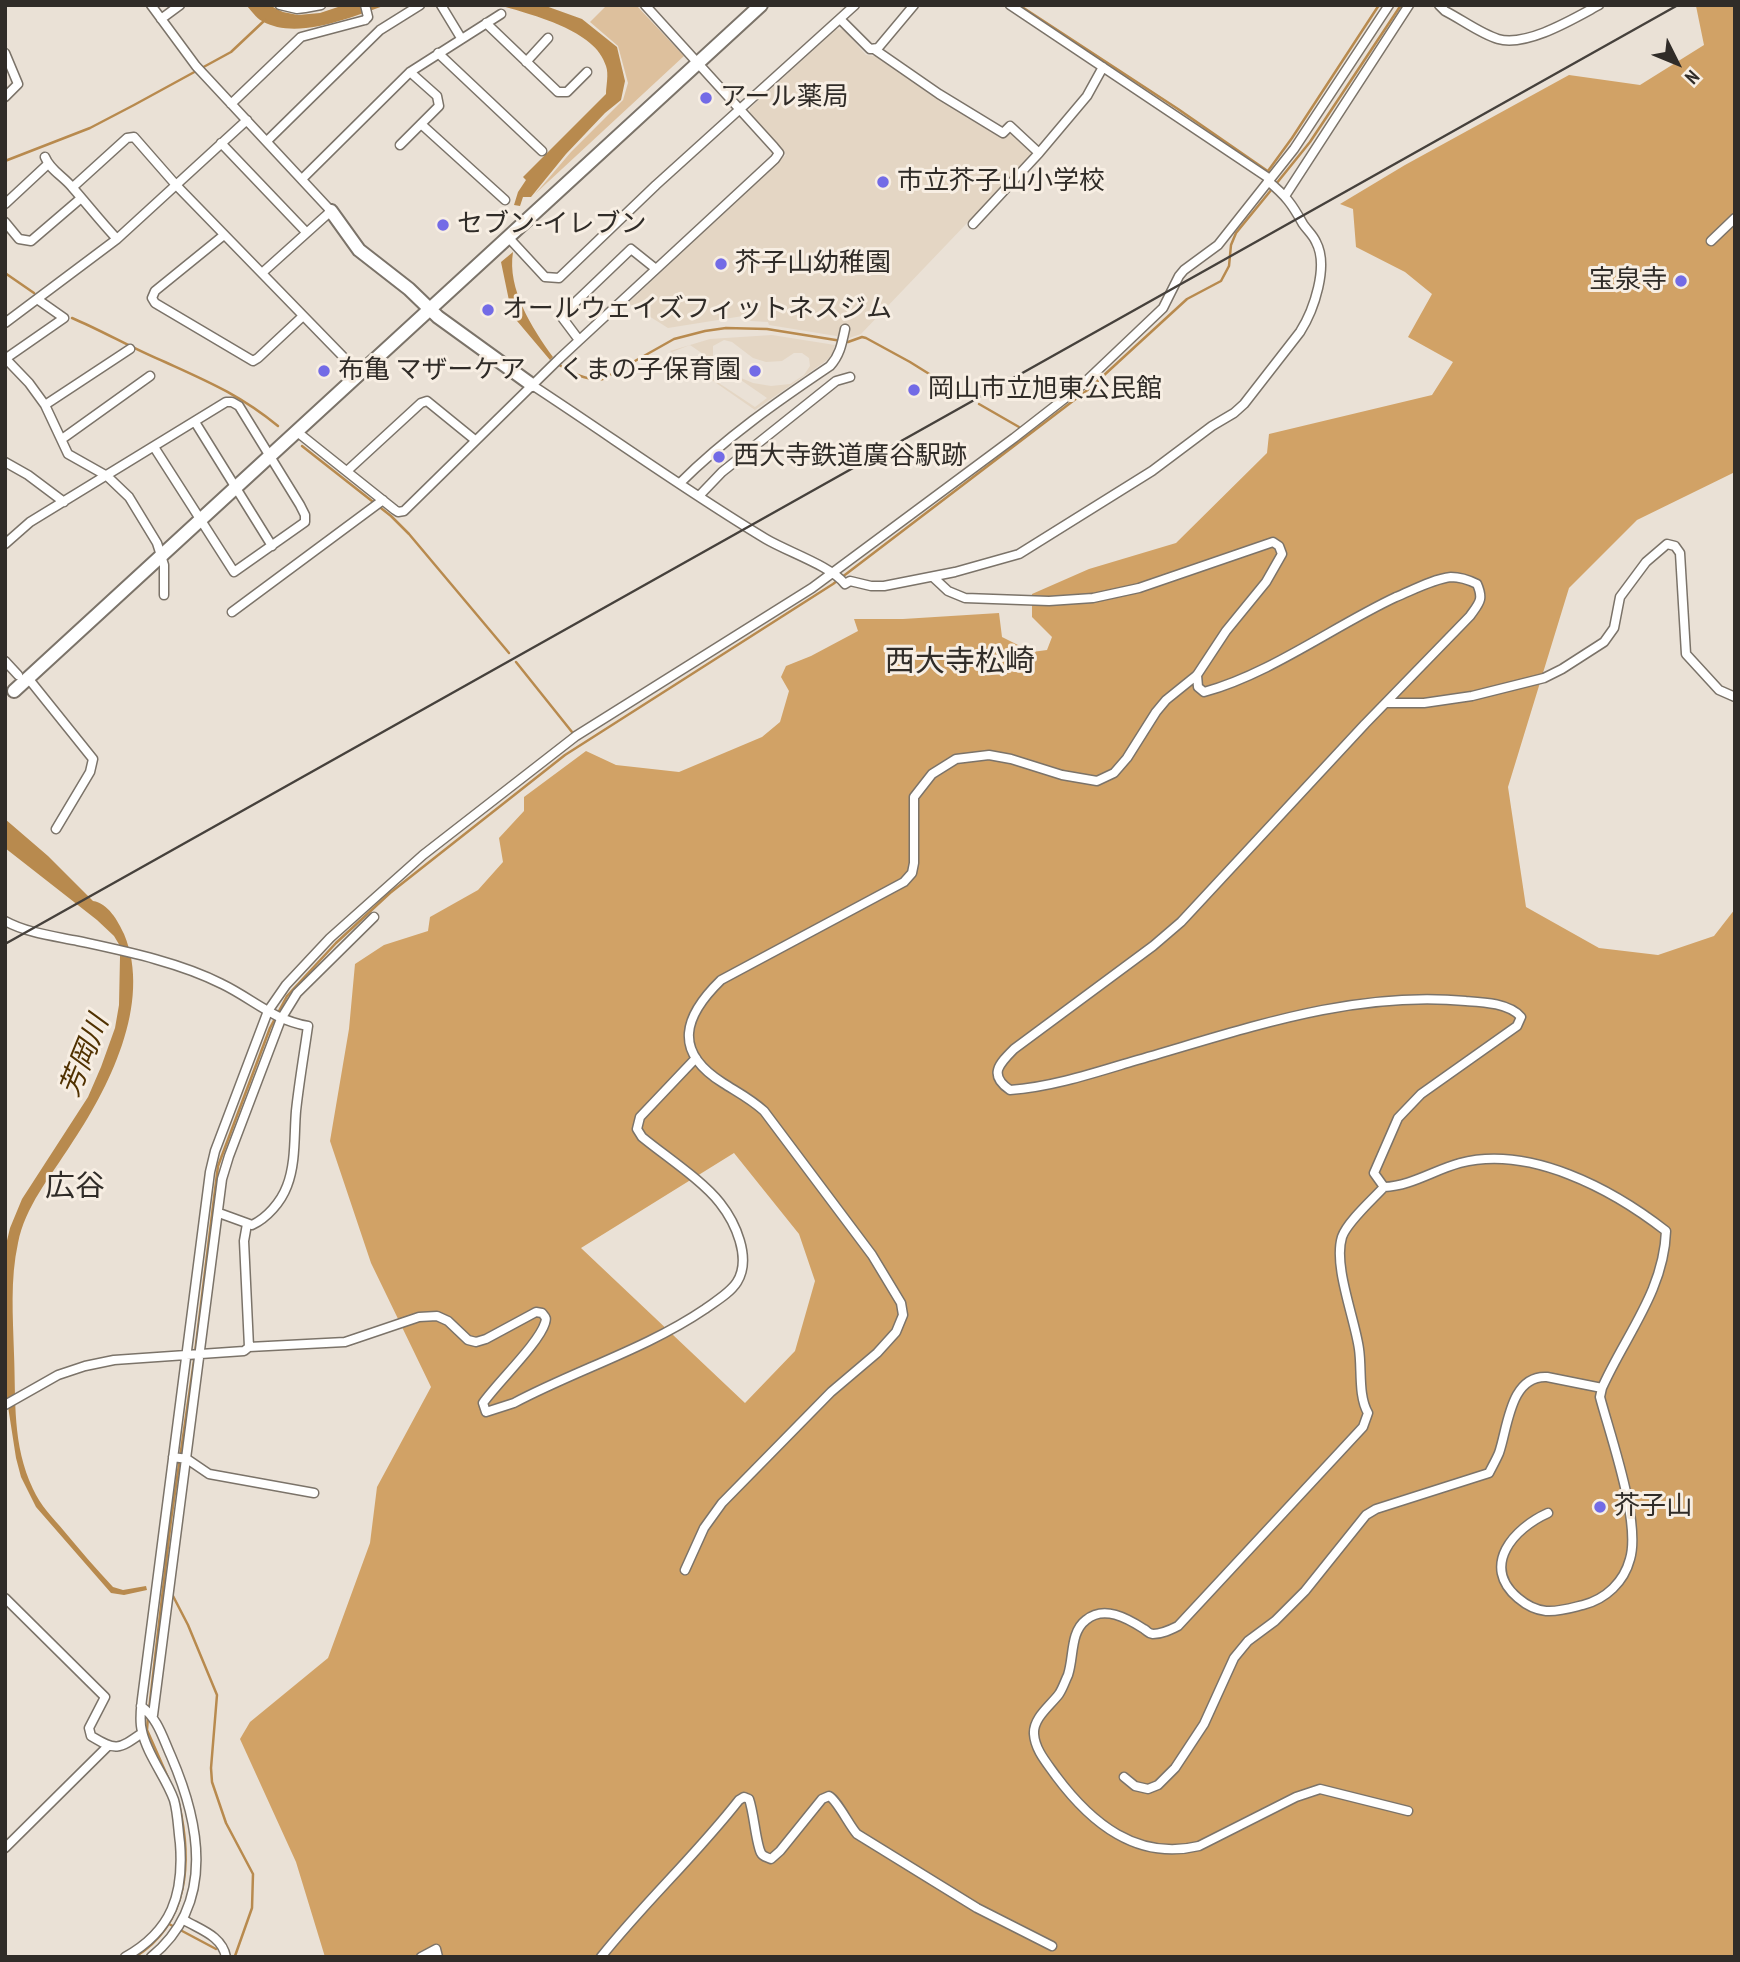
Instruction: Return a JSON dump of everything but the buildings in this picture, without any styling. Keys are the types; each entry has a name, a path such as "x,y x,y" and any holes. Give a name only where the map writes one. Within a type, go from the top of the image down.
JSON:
{"street":[{"path":"151,5 199,69 331,211 359,250 410,289 429,308 532,385 768,540 838,576 845,584 850,581 871,586 933,577 1019,554 1152,471 1244,404 1300,332 1307,321 1318,289 1320,267 1317,243 1285,195 1272,183 1010,5"},
{"path":"160,19 180,5"},
{"path":"280,5 321,5"},
{"path":"267,141 377,32 420,5"},
{"path":"441,5 461,38"},
{"path":"296,431 347,471 380,503 398,512 404,511 579,340 779,153 645,5"},
{"path":"14,691 23,676 161,555 761,5"},
{"path":"508,237 545,277 559,278 855,5"},
{"path":"874,49 878,48 914,5"},
{"path":"125,1957 150,1940 166,1922 181,1878 174,1801 142,1734 148,1711 195,1353 225,1168 286,985 330,938 423,855 576,736 838,576 1090,377 1163,308 1179,276 1217,245 1272,183 1389,5"},
{"path":"1285,195 1409,5"},
{"path":"1439,5 1488,35 1521,41 1599,5"},
{"path":"231,104 301,37 366,13 377,32"},
{"path":"302,179 410,72 501,14"},
{"path":"840,19 870,49 874,49 928,87 1003,133 1010,126 1039,153"},
{"path":"486,23 558,92 567,92 587,72"},
{"path":"526,62 548,38"},
{"path":"5,53 18,84 5,97"},
{"path":"438,53 542,152"},
{"path":"973,224 1087,96 1103,67"},
{"path":"400,145 439,106 437,96 410,72"},
{"path":"5,323 117,239 247,120"},
{"path":"421,124 505,200"},
{"path":"72,187 127,138 134,137 176,185 359,373"},
{"path":"221,143 306,232"},
{"path":"5,204 46,161 117,239"},
{"path":"5,222 19,239 31,242 80,199"},
{"path":"262,273 331,211"},
{"path":"1711,241 1735,219"},
{"path":"224,235 155,291 152,298 155,303 253,360 303,316"},
{"path":"579,340 561,316 631,249 656,269"},
{"path":"37,299 64,318 6,358 45,405 68,454 107,476 129,497 157,543 165,576 163,595"},
{"path":"680,483 719,447 780,399 830,366 836,360 843,337"},
{"path":"45,405 130,349"},
{"path":"62,439 150,376"},
{"path":"699,496 722,472 836,381 850,377"},
{"path":"347,471 421,403 427,401 475,440"},
{"path":"5,544 30,522 226,402 239,406 305,515 305,522 234,572 154,447"},
{"path":"195,422 272,546"},
{"path":"5,462 28,475 64,502"},
{"path":"232,612 380,503"},
{"path":"685,1570 704,1528 722,1503 831,1392 877,1353 896,1332 903,1315 901,1303 872,1255 764,1111 752,1100 709,1073 696,1058 688,1039 691,1018 706,995 721,980 904,881 912,873 914,863 914,797 932,774 956,759 989,755 1062,775 1097,781 1114,773 1166,700 1198,675 1226,631 1279,563 1282,554 1279,546 1273,542 1139,588 1093,597 1049,601 965,598 948,591 933,577"},
{"path":"1386,703 1424,703 1472,695 1544,678 1562,669 1604,642 1614,628 1620,597 1646,562 1667,544 1681,553 1686,654 1719,690 1735,696"},
{"path":"1198,675 1198,687 1205,692 1222,687 1420,586 1452,577 1477,584 1482,594 1470,616 1181,922 1153,946 1014,1049 998,1070 998,1078 1000,1083 1010,1090 1067,1080 1299,1014 1345,1004 1442,999 1497,1005 1517,1012 1521,1017 1517,1026 1421,1094 1398,1118 1374,1173 1384,1187"},
{"path":"5,661 23,676 93,759 90,772 56,829"},
{"path":"151,1957 180,1926 196,1880 191,1813 183,1783 148,1711 195,1353 212,1161 275,1015 374,916"},
{"path":"5,921 208,977 289,1023 308,1026 289,1180 278,1204 260,1221 247,1224 219,1213"},
{"path":"5,1405 58,1375 114,1360 239,1352 248,1347 345,1342 419,1317 437,1316 448,1321 468,1340 476,1342 536,1312 542,1313 545,1324 483,1404 486,1412 554,1385 687,1321 723,1296 737,1282 743,1257 742,1247 721,1205 711,1192 642,1138 637,1129 640,1117 696,1058"},
{"path":"1384,1187 1394,1187 1458,1164 1487,1158 1515,1159 1595,1185 1666,1231 1665,1253 1657,1280 1642,1316 1601,1388 1600,1396 1629,1509 1632,1536 1630,1560 1611,1591 1599,1601 1563,1611 1545,1611 1521,1601 1502,1581 1503,1557 1511,1539 1522,1527 1548,1513"},
{"path":"1384,1187 1342,1238 1344,1282 1360,1352 1364,1405 1368,1413 1363,1427 1178,1626 1163,1633 1150,1634 1111,1613 1100,1613 1082,1623 1075,1636 1069,1671 1060,1692 1041,1714 1034,1734 1040,1753 1075,1801 1102,1826 1126,1840 1159,1850 1186,1850 1199,1846 1296,1797 1320,1789 1408,1811"},
{"path":"247,1224 244,1241 248,1347"},
{"path":"1124,1777 1135,1786 1149,1789 1158,1785 1175,1768 1204,1724 1234,1658 1248,1641 1275,1621 1305,1591 1366,1515 1376,1509 1489,1473 1498,1456 1516,1396 1528,1380 1547,1377 1601,1388"},
{"path":"180,1458 209,1474 314,1493"},
{"path":"5,1598 105,1697 89,1728 91,1736 107,1746 123,1747 142,1734"},
{"path":"5,1848 107,1746"},
{"path":"601,1957 637,1913 704,1844 744,1797 749,1799 761,1853 766,1858 771,1858 780,1851 822,1798 829,1796 835,1799 845,1819 857,1834 977,1908 1052,1946"},
{"path":"180,1926 219,1940 226,1957"},
{"path":"421,1957 436,1949 438,1957"}],"shaded area":[{"path":"246,5 269,5 298,15 320,13 344,5 386,5 324,25 291,29 262,21"},
{"path":"499,5 543,5 582,19 617,47 625,81 621,100 566,154 531,197 523,197 520,206 514,205 526,180 523,177 606,94 607,73 600,53 576,34 545,19"},
{"path":"607,5 636,5 684,56 535,194 571,152 623,100 628,83 618,46 590,22"},
{"path":"1735,5 1735,472 1637,520 1569,588 1508,787 1526,907 1599,948 1658,955 1714,936 1735,909 1735,1957 325,1957 296,1862 240,1739 250,1722 328,1658 370,1543 377,1487 431,1387 371,1263 330,1141 349,1029 355,964 384,945 428,931 430,917 478,890 503,862 499,838 524,811 524,797 586,751 616,765 679,772 762,737 780,722 789,691 781,677 786,666 858,631 854,619 999,613 1002,637 1032,652 1047,650 1052,637 1032,617 1032,594 1089,569 1176,543 1267,453 1269,434 1432,395 1453,362 1408,337 1432,294 1405,272 1356,247 1353,209 1340,204 1569,75 1640,85 1704,45 1696,6","holes":["734,1153 799,1234 815,1281 795,1351 745,1403 581,1248"]},
{"name":"市立芥子山小学校","path":"843,29 866,55 880,57 1003,137 1010,130 1035,152 861,334 849,338 769,325 768,322 751,321 743,316 668,328 628,303 786,155 750,114 750,108 835,30"},
{"path":"513,252 512,266 517,294 537,334 553,357 550,360 512,315 501,262"},
{"path":"772,335 835,345 826,361 755,410 670,351 710,339","holes":["724,340 732,342 753,358 766,362 782,361 794,353 802,353 809,358 810,366 804,375 790,384 771,386 753,383 713,360 713,346","690,345 767,398 755,407 672,352"]},
{"path":"5,819 48,856 93,901 112,913 124,934 132,961 130,1017 122,1045 99,1099 26,1217 15,1257 13,1298 16,1422 26,1472 43,1506 113,1587 123,1590 146,1586 147,1590 124,1595 111,1593 36,1507 21,1477 16,1458 5,1387 5,1249 10,1228 22,1199 88,1097 101,1067 115,1028 119,1005 120,946 114,936 97,920 5,848"}],"waterway":[{"path":"1019,5 1269,172"},
{"path":"1268,171 1379,5"},
{"path":"1276,184 1310,142 1401,5"},
{"path":"5,161 90,128 134,105 231,52 265,20"},
{"path":"149,1710 218,1166 270,1028 287,996 336,943 390,893 565,755 833,584 1090,388 1187,299 1221,281 1229,266 1231,245 1236,233 1272,189"},
{"path":"5,273 34,293"},
{"path":"72,318 224,390 278,426"},
{"path":"556,363 572,372 597,380 674,339 726,328 767,329 848,342 866,338 963,395"},
{"path":"979,404 1019,427"},
{"path":"302,446 391,516 509,653"},
{"path":"516,662 572,732"},
{"path":"172,1594 217,1695 212,1782 226,1823 253,1874 252,1908 235,1956"},
{"path":"148,1716 147,1730 177,1798"},
{"path":"135,1957 167,1927 177,1908 185,1868 179,1804"},
{"path":"169,1924 216,1949"}],"railway":[{"path":"5,944 1678,5"}],"place":[{"name":"アール薬局","path":"706,98"},
{"name":"市立芥子山小学校","path":"883,182"},
{"name":"セブン-イレブン","path":"443,225"},
{"name":"芥子山幼稚園","path":"721,264"},
{"name":"宝泉寺","path":"1681,281"},
{"name":"オールウェイズフィットネスジム","path":"488,310"},
{"name":"布亀 マザーケア","path":"324,371"},
{"name":"くまの子保育園","path":"755,371"},
{"name":"岡山市立旭東公民館","path":"914,390"},
{"name":"西大寺鉄道廣谷駅跡","path":"719,457"},
{"name":"芥子山","path":"1600,1507"}],"district":[{"name":"西大寺松崎","path":"960,662"},
{"name":"広谷","path":"75,1187"}],"water label":[{"name":"芳岡川","path":"85,1056"}]}
